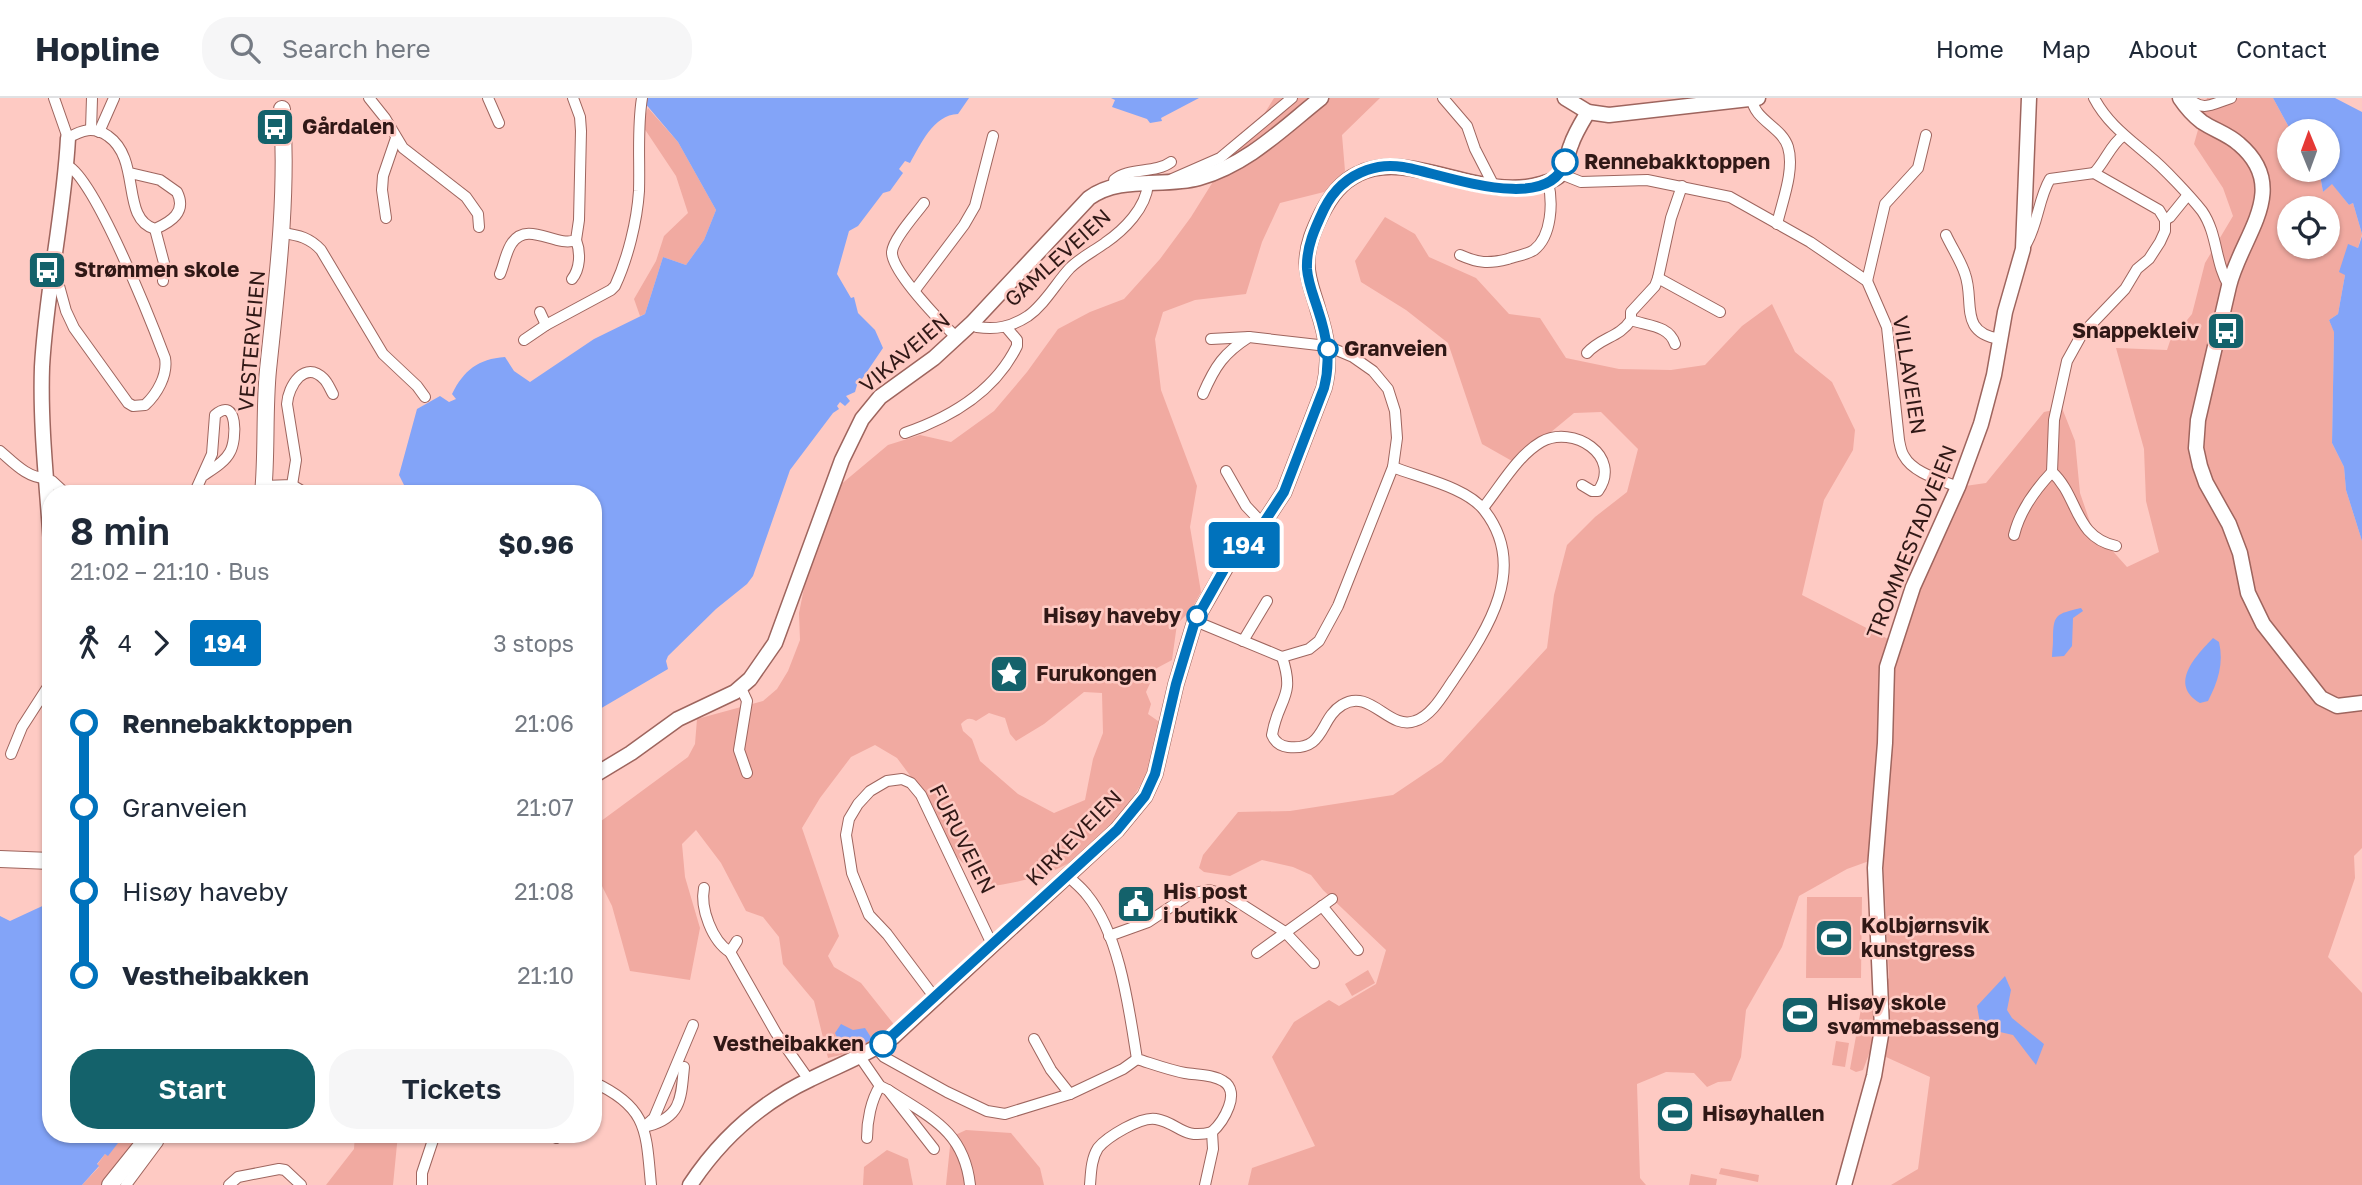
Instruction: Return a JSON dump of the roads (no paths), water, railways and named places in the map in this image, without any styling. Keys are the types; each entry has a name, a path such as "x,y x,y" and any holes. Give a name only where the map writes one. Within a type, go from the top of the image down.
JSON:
{"main road":[{"name":"VIKAVEIEN","path":"602,771 678,719 741,688 757,670 775,643 842,460 862,419 880,397 957,338 1088,198 1115,185 1185,182 1206,176 1254,153 1321,98"},
{"path":"1565,98 1588,111 1609,115 1674,102 1758,98"},
{"name":"TROMMESTADVEIEN","path":"1844,1185 1874,1076 1882,1029 1875,868 1885,743 1887,667 1913,587 1958,487 1994,375 2005,312 2023,249 2027,98"},
{"path":"2180,98 2202,122 2245,149 2262,177 2264,195 2229,286 2198,420 2196,448 2200,466 2206,483 2229,524 2240,553 2248,593 2263,624 2321,698 2337,706 2362,703"},
{"name":"VESTERVEIEN","path":"264,485 268,374 284,193 280,150 282,104"},
{"path":"1554,178 1588,111"},
{"path":"47,485 43,450 42,387 68,138"},
{"name":"KIRKEVEIEN","path":"690,1185 712,1153 747,1118 771,1100 877,1049 1068,876 1132,813 1151,785 1195,621 1226,566 1263,524 1284,492 1324,388 1327,346 1309,282 1308,250 1312,234 1328,201 1346,181 1368,170 1394,166 1495,188 1530,187 1554,178"},
{"path":"0,859 42,861"},
{"path":"110,1185 145,1143"}],"street":[{"path":"54,98 68,138 78,132 95,131 113,140 120,147 130,173 137,215 144,224 155,229 169,223 177,215 180,198 168,184 130,173"},
{"path":"92,98 95,131"},
{"path":"95,131 114,98"},
{"path":"369,98 396,138 413,157 466,197 478,214 479,227"},
{"path":"488,98 499,123"},
{"path":"572,279 578,271 576,240 581,131 580,117 573,98"},
{"path":"524,340 611,290 619,277 638,204 638,140 642,98"},
{"path":"1166,183 1220,158 1293,98"},
{"path":"1443,98 1467,126 1475,149 1495,188"},
{"path":"2094,98 2100,110 2123,136 2152,158 2200,209 2209,222 2224,279 2229,286"},
{"path":"2189,98 2196,105 2205,108 2231,98"},
{"path":"1752,99 1759,114 1783,138 1788,147 1787,180 1777,224"},
{"path":"1460,255 1476,262 1490,264 1532,251 1538,246 1547,227 1554,178 1581,182 1647,180 1730,197 1826,252 1867,281 1885,204 1918,168 1926,135"},
{"path":"915,290 975,206 993,136"},
{"path":"2094,173 2108,158 2117,140 2123,136"},
{"path":"386,218 383,176 396,138"},
{"path":"1115,185 1114,180 1119,176 1166,166 1171,162"},
{"path":"52,275 58,282 66,311 80,338 128,403 133,406 145,405 151,400 164,374 165,358 138,289 109,228 80,175 66,165"},
{"path":"2014,535 2018,519 2026,505 2052,472 2054,419 2067,361 2082,334 2125,289 2137,269 2149,259 2165,231 2165,220 2159,210 2150,204 2094,173 2050,179 2029,240 2023,249"},
{"name":"GAMLEVEIEN","path":"972,323 976,327 1006,327 1028,316 1072,266 1109,241 1144,204 1148,184"},
{"path":"1587,354 1596,343 1620,333 1631,320 1631,312 1655,286 1671,218 1682,186"},
{"path":"2165,220 2187,196"},
{"path":"925,203 894,245 892,252 896,264 926,308 957,338"},
{"path":"155,229 164,263 163,281"},
{"path":"282,233 302,236 315,243 383,354 425,397"},
{"path":"500,275 512,242 520,237 533,233 562,243 576,240"},
{"path":"1946,235 1966,276 1969,315 1973,323 1983,333 2000,339"},
{"path":"1658,278 1720,312"},
{"name":"VILLAVEIEN","path":"1867,281 1887,327 1903,456 1919,469 1958,487"},
{"path":"540,312 546,325"},
{"path":"1631,320 1665,330 1675,344"},
{"path":"905,433 929,425 954,411 974,399 998,378 1017,346 1017,340 1006,327"},
{"path":"1203,394 1219,361 1230,349 1250,337"},
{"path":"1195,621 1282,657 1309,649 1318,641 1338,606 1394,467 1397,438 1395,411 1388,389 1373,372 1353,357 1327,346 1250,337 1210,339"},
{"path":"292,485 296,460 287,404 289,389 299,376 314,374 326,381 333,394"},
{"path":"199,485 212,454 213,420 218,412 227,411 233,416 235,429 232,448 225,459 204,475"},
{"path":"1483,509 1524,456 1539,443 1552,437 1575,437 1600,456 1604,469 1602,485 1598,491 1592,491 1582,485"},
{"path":"0,451 21,469 56,485"},
{"path":"1282,657 1288,676 1288,687 1272,735 1279,744 1292,747 1312,743 1320,737 1335,711 1343,704 1355,701 1369,703 1399,722 1414,722 1423,718 1444,694 1469,656 1491,617 1502,590 1503,551 1494,528 1483,509 1452,488 1394,467"},
{"path":"1226,471 1246,506 1263,524"},
{"path":"2052,472 2063,482 2082,523 2091,535 2102,543 2116,546"},
{"path":"1243,640 1266,601"},
{"path":"741,688 747,701 740,750 747,773"},
{"path":"11,754 22,727 42,696"},
{"name":"FURUVEIEN","path":"935,998 887,934 869,915 852,873 846,835 849,820 870,791 887,781 902,779 911,783 921,795 989,938 994,943"},
{"path":"1068,876 1088,895 1109,936 1128,1002 1137,1059"},
{"path":"704,888 703,907 720,943 730,952 776,1033 809,1080"},
{"path":"1109,936 1148,922 1190,894 1209,890 1227,895 1285,932 1314,963"},
{"path":"1257,953 1332,899"},
{"path":"1322,906 1358,950"},
{"path":"730,952 737,941"},
{"path":"644,1127 654,1118 693,1025"},
{"path":"1034,1039 1051,1070 1070,1094"},
{"path":"877,1049 884,1057 947,1092 987,1111 1004,1114 1070,1094 1123,1069 1137,1059"},
{"path":"860,1058 934,1149"},
{"path":"1090,1185 1091,1164 1098,1148 1114,1134 1141,1121 1157,1119 1192,1135 1212,1132 1222,1122 1230,1104 1231,1096 1227,1084 1218,1078 1183,1073 1137,1059"},
{"path":"644,1127 660,1122 677,1108 684,1067"},
{"path":"602,1086 615,1091 631,1106 644,1127 649,1150 651,1185"},
{"path":"867,1138 873,1102 884,1088"},
{"path":"884,1088 950,1133 965,1165 970,1185"},
{"path":"1205,1185 1213,1149 1212,1132"},
{"path":"126,1185 157,1143"},
{"path":"422,1185 432,1143"},
{"path":"229,1185 238,1177 279,1169 301,1185"}],"water":[{"path":"645,98 969,98 958,114 942,119 935,125 923,139 910,163 905,161 899,169 903,173 890,191 883,193 858,226 849,231 837,274 851,298 854,297 858,313 875,330 883,348 862,379 859,378 855,392 846,396 850,401 845,406 840,402 837,406 839,409 833,413 790,470 753,576 668,656 668,669 602,708 602,485 404,485 399,475 417,409 440,396 449,402 456,399 452,394 467,372 480,363 495,358 505,357 514,371 530,382 594,339 645,314 663,257 686,265 704,240 716,210 678,142 644,102"},
{"path":"1111,98 1199,98 1161,118 1162,121 1150,123 1147,119 1112,107 1115,100"},
{"path":"2273,98 2335,98 2362,112 2362,234 2353,203 2349,205 2332,184 2323,192 2321,182 2340,182 2340,119 2284,119"},
{"path":"2362,236 2362,541 2346,490 2344,467 2332,443 2334,332 2329,320 2338,314 2345,275 2339,272 2348,244 2358,248"},
{"path":"2081,608 2083,611 2073,618 2072,646 2064,656 2052,657 2055,620 2061,614"},
{"path":"2213,638 2219,642 2219,672 2208,701 2200,703 2186,687 2186,679 2193,661"},
{"path":"42,906 42,1143 118,1143 108,1156 105,1154 97,1164 99,1166 82,1185 0,1185 0,916 10,921"},
{"path":"2005,976 2011,990 2007,1010 2012,1018 2044,1044 2036,1065 2013,1035 1987,1029 1980,1023 1977,1006"},
{"path":"841,1024 853,1030 865,1028 872,1039 859,1047 843,1051 835,1033"}],"place":[{"name":"Gårdalen","path":"275,127"},
{"name":"Rennebakktoppen","path":"1565,162"},
{"name":"Strømmen skole","path":"47,270"},
{"name":"Snappekleiv","path":"2226,331"},
{"name":"Granveien","path":"1328,349"},
{"name":"Hisøy haveby","path":"1197,616"},
{"name":"Furukongen","path":"1009,674"},
{"name":"His post i butikk","path":"1136,904"},
{"name":"Kolbjørnsvik kunstgress","path":"1834,938"},
{"name":"Hisøy skole svømmebasseng","path":"1800,1015"},
{"name":"Vestheibakken","path":"883,1044"},
{"name":"Hisøyhallen","path":"1675,1114"}]}
